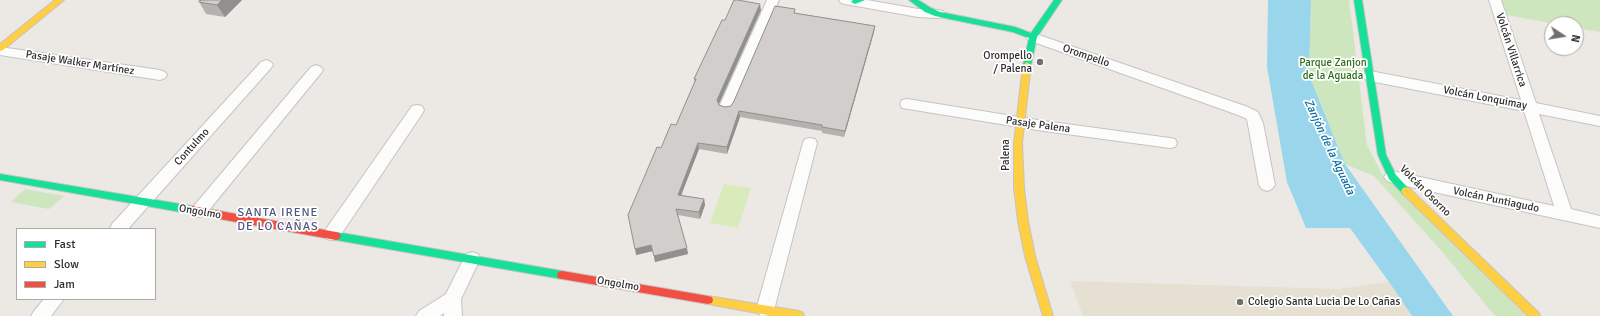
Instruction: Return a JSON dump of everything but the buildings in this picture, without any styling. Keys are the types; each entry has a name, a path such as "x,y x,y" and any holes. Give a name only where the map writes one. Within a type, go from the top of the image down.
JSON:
{"street":[{"path":"0,49 60,0"},
{"path":"726,107 773,0"},
{"path":"914,0 928,10 938,14"},
{"name":"Palena","path":"1048,316 1030,256 1023,221 1018,165 1019,122 1025,74 1033,37 1058,0"},
{"name":"Volcán Osorno","path":"1358,0 1382,155 1392,177 1535,316"},
{"name":"Volcán Villarrica","path":"1495,0 1565,215"},
{"name":"Orompello","path":"854,1 918,13 938,14 1015,30 1243,111 1253,116 1256,123 1267,185"},
{"name":"Pasaje Walker Martínez","path":"0,49 160,75"},
{"name":"Contulmo","path":"119,228 266,65"},
{"path":"199,211 316,70"},
{"name":"Volcán Lonquimay","path":"1370,76 1600,121"},
{"name":"Pasaje Palena","path":"907,104 1019,122 1170,143"},
{"path":"332,234 417,110"},
{"path":"765,310 810,143"},
{"name":"Ongolmo","path":"0,177 800,316"},
{"name":"Volcán Puntiagudo","path":"1392,177 1600,222"},
{"path":"425,316 452,308 472,259"},
{"path":"40,316 54,300"}],"shaded area":[{"name":"Colegio Santa Lucia De Lo Cañas","path":"1070,281 1338,289 1389,282 1412,316 1083,316"}],"green space":[{"name":"Parque Zanjon de la Aguada","path":"1311,0 1349,0 1367,145 1382,174 1526,316 1495,316 1439,248 1374,176 1345,164 1309,75"},
{"path":"1501,0 1600,0 1600,32 1584,29 1584,16 1544,16 1544,22 1506,15"},
{"path":"724,184 751,188 738,228 710,223"},
{"path":"25,189 64,196 49,209 11,202"}],"water":[{"name":"Zanjón de la Aguada","path":"1268,0 1311,0 1309,75 1345,164 1453,316 1412,316 1350,228 1306,228 1287,182 1267,67"}],"traffic: fast":[{"path":"855,2 861,0"},
{"path":"913,0 928,10 938,14 1015,30 1033,37"},
{"path":"1027,65 1033,37 1058,0"},
{"path":"1358,0 1382,155 1392,177 1406,191"},
{"path":"0,177 192,210"},
{"path":"336,236 562,275"}],"traffic: slow":[{"path":"0,48 60,0"},
{"path":"1027,65 1018,143 1019,188 1023,221 1030,256 1048,316"},
{"path":"1406,191 1535,316"},
{"path":"708,300 799,316"}],"traffic: jam":[{"path":"192,210 336,236"},
{"path":"562,275 708,300"}],"place":[{"name":"Orompello / Palena","path":"1040,62"},
{"name":"Colegio Santa Lucia De Lo Cañas","path":"1240,302"}],"district":[{"name":"SANTA IRENE DE LO CAÑAS","path":"278,220"}]}
